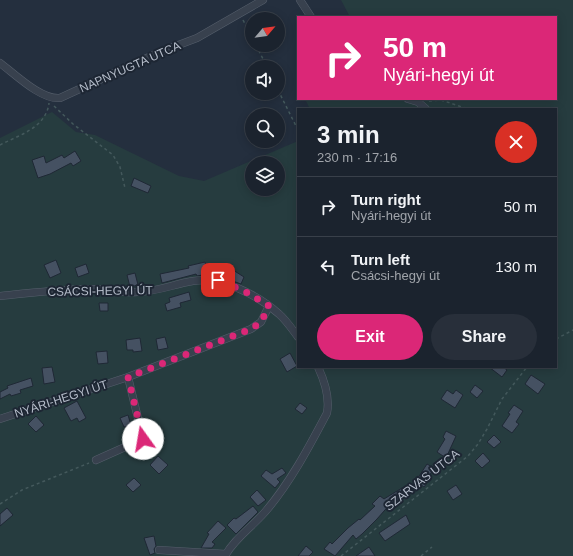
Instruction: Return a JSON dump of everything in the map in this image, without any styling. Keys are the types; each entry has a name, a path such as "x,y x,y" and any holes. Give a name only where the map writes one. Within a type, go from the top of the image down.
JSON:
{"street":[{"name":"NAPNYUGTA UTCA","path":"48,98 60,98 160,52 197,38 263,0"},
{"path":"300,0 310,16"},
{"path":"0,63 48,98"},
{"path":"411,100 418,102 425,108"},
{"name":"CSÁCSI-HEGYI ÚT","path":"0,296 97,289 136,292 156,290 205,279 218,280 246,292 269,306 287,322 297,336"},
{"name":"NYÁRI-HEGYI ÚT","path":"0,419 128,377 251,329 261,322 269,306"},
{"path":"159,550 226,555 265,512 285,486 327,413 329,404 328,394 318,368"},
{"path":"96,460 143,439 128,377"}],"path":[{"path":"238,14 245,24"},
{"path":"0,145 36,127 42,122 48,111 48,98"},
{"path":"48,98 73,124 113,155 120,167 125,188"},
{"path":"283,100 297,128"},
{"path":"418,102 441,100 465,108"},
{"path":"557,338 573,330"},
{"name":"SZARVAS UTCA","path":"341,556 468,456 488,429 502,399 525,368"},
{"path":"0,504 22,490 96,460"},
{"path":"421,556 432,547"}],"green space":[{"path":"341,0 573,0 573,556 0,556 0,138 52,112 76,132 95,135 179,176 204,181 245,164 245,196 285,196 285,156 263,156 285,148 285,147 297,141 297,368 557,368 557,108 310,108 306,100 557,100 557,16 349,16"}],"building":[{"path":"75,151 81,161 73,166 71,163 50,174 38,178 32,160 44,156 46,163 62,155 64,158"},
{"path":"134,178 151,186 148,193 131,186"},
{"path":"56,260 61,273 50,278 44,265"},
{"path":"205,262 208,274 197,276 196,274 162,283 160,274 189,268 188,266"},
{"path":"86,264 89,273 78,277 75,268"},
{"path":"233,270 244,277 241,284 230,280"},
{"path":"135,273 138,285 130,287 127,275"},
{"path":"189,292 191,300 180,303 181,307 167,311 165,304 170,302 169,298"},
{"path":"99,303 108,303 108,311 100,311"},
{"path":"165,337 168,348 158,350 156,339"},
{"path":"140,338 142,351 133,352 133,350 127,350 126,340"},
{"path":"107,351 108,363 98,364 96,352"},
{"path":"290,353 297,366 287,372 280,359"},
{"path":"52,367 55,382 44,384 42,368"},
{"path":"490,368 504,368 507,370 502,377"},
{"path":"531,375 545,384 538,394 525,384"},
{"path":"31,378 33,386 20,390 21,393 11,396 10,394 0,399 0,392 8,388 7,386"},
{"path":"475,385 483,391 477,398 470,392"},
{"path":"447,390 453,394 456,390 463,395 455,408 441,399"},
{"path":"77,401 86,418 79,422 77,418 71,421 64,408"},
{"path":"300,403 307,408 302,414 295,409"},
{"path":"514,405 523,411 516,422 519,424 512,433 502,426 510,414 508,413"},
{"path":"128,415 131,425 124,427 120,418"},
{"path":"36,416 44,425 36,432 28,424"},
{"path":"446,431 456,436 446,458 437,452 445,439 443,437"},
{"path":"494,435 501,442 494,448 487,442"},
{"path":"483,453 490,461 482,468 475,461"},
{"path":"158,456 168,465 159,474 150,465"},
{"path":"427,464 434,468 428,478 430,479 424,487 416,481"},
{"path":"282,468 286,473 277,479 280,482 275,488 261,476 266,470 272,474"},
{"path":"134,478 141,485 133,492 126,485"},
{"path":"456,485 462,494 453,500 447,491"},
{"path":"402,488 403,489 399,494 403,502 395,506 392,502 362,534 356,539 353,535 335,556 324,549 330,542 332,544 348,528 359,519 360,520 375,506 372,504 380,496 384,499"},
{"path":"257,490 266,500 258,506 250,497"},
{"path":"253,506 258,512 236,534 227,525 234,518 236,519"},
{"path":"7,508 13,515 0,526 0,514"},
{"path":"406,515 410,524 385,541 379,533"},
{"path":"218,521 226,528 212,542 215,544 212,548 201,548 209,534 207,533"},
{"path":"154,536 156,546 154,549 155,553 150,555 144,538"},
{"path":"306,546 313,552 309,556 298,556"},
{"path":"369,547 375,556 356,556"}],"route":[{"path":"143,439 128,377 251,329 261,322 269,306 246,292 218,280"}]}
